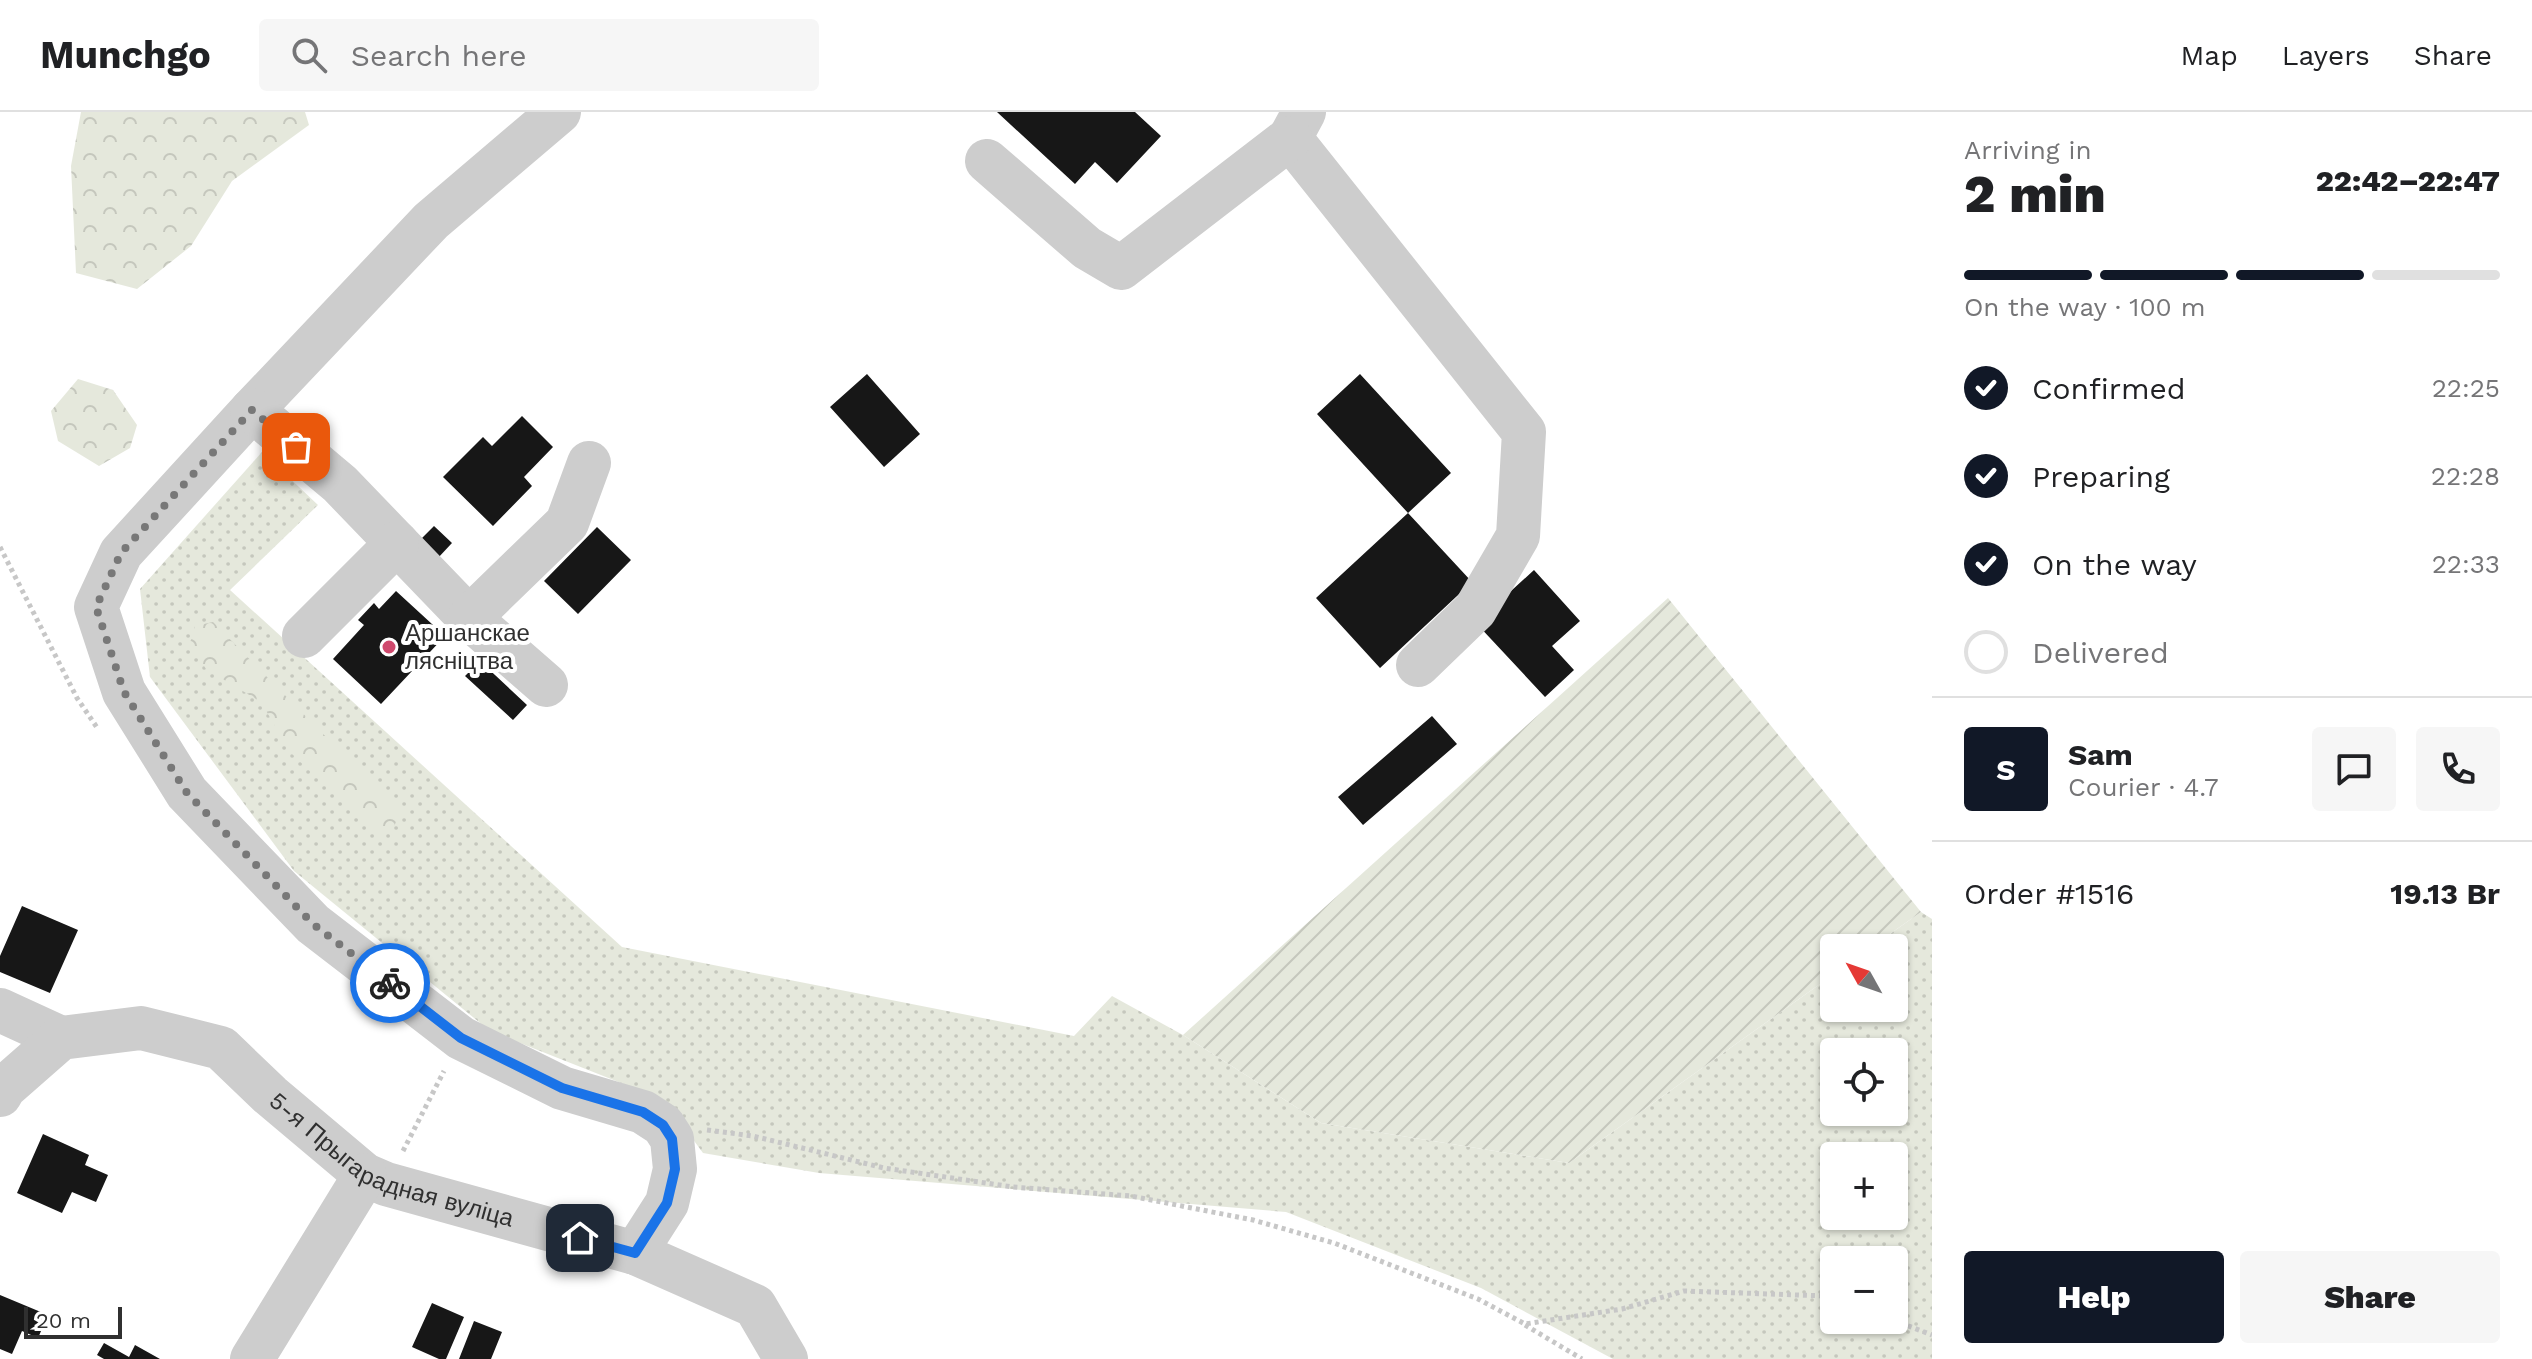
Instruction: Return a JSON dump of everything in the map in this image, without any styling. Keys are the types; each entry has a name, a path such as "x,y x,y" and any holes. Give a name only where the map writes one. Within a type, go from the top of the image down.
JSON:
{"street":[{"path":"559,112 431,221 252,410 121,553 96,607 124,692 187,793 313,924 461,1038 562,1088 643,1112 663,1125 672,1139 675,1169 667,1203 635,1253"},
{"path":"987,161 1087,248 1121,268 1297,125 1524,432 1518,536 1475,610 1418,665"},
{"path":"252,410 340,484 469,618 546,685"},
{"path":"469,618 567,523 589,463"},
{"path":"304,636 397,543"},
{"path":"0,1010 61,1038 0,1095"},
{"name":"5-я Прыгарадная вуліца","path":"61,1038 141,1028 221,1048 270,1095 365,1175 386,1184 635,1253 755,1306 786,1359"},
{"path":"252,1359 365,1175"}],"path":[{"path":"663,1125 753,1136 884,1168 1013,1187 1131,1196 1253,1220 1334,1243 1478,1299 1582,1359"},
{"path":"1525,1324 1622,1309 1684,1291 1820,1296"},
{"path":"1908,1326 1932,1335"}],"green space":[{"path":"81,112 305,112 309,125 232,181 191,246 137,289 76,273 71,166"},
{"path":"78,379 113,390 137,425 130,448 99,466 58,441 51,411"},
{"path":"262,452 318,505 230,590 622,947 1074,1036 1112,996 1183,1035 1321,1123 1569,1163 1820,984 1820,1022 1908,1022 1908,934 1890,934 1921,912 1932,919 1932,1359 1613,1359 1481,1288 1286,1212 819,1173 703,1153 664,1100 490,1031 294,871 150,677 140,589"},
{"path":"1668,598 1921,912 1890,934 1820,934 1820,984 1569,1163 1321,1123 1183,1035"},
{"path":"213,622 400,812 391,834 373,830 290,752 261,702 206,669 190,643 195,626"}],"building":[{"path":"997,112 1135,112 1161,136 1117,183 1095,162 1075,184"},
{"path":"867,374 920,434 884,467 830,407"},
{"path":"1360,374 1451,473 1408,513 1317,414"},
{"path":"522,416 553,447 524,477 532,486 493,526 443,477 483,437 492,446"},
{"path":"1408,513 1472,582 1380,668 1316,598"},
{"path":"434,526 452,543 437,559 419,541"},
{"path":"597,527 631,560 578,614 544,581"},
{"path":"1534,570 1580,621 1552,646 1574,670 1545,697 1476,623"},
{"name":"Аршанскае лясніцтва","path":"396,591 445,636 381,704 333,659 364,625 358,620 374,603 379,609"},
{"path":"480,661 527,705 513,720 465,676"},
{"path":"1432,716 1457,744 1363,825 1338,797"},
{"path":"22,906 78,930 50,993 0,972 0,956"},
{"path":"43,1134 89,1155 85,1165 108,1175 96,1202 72,1192 62,1213 17,1193"},
{"path":"0,1295 48,1315 38,1338 22,1331 12,1354 0,1349"},
{"path":"432,1303 464,1317 446,1359 412,1347"},
{"path":"474,1321 502,1332 491,1359 459,1359"},
{"path":"104,1343 129,1357 135,1345 160,1359 104,1359 97,1355"}],"way so far":[{"path":"296,447 252,410 121,553 96,607 124,692 187,793 313,924 390,983"}],"place":[{"name":"Аршанскае лясніцтва","path":"389,647"}],"route":[{"path":"390,983 461,1038 562,1088 643,1112 663,1125 672,1139 675,1169 667,1203 635,1253 580,1238"}]}
